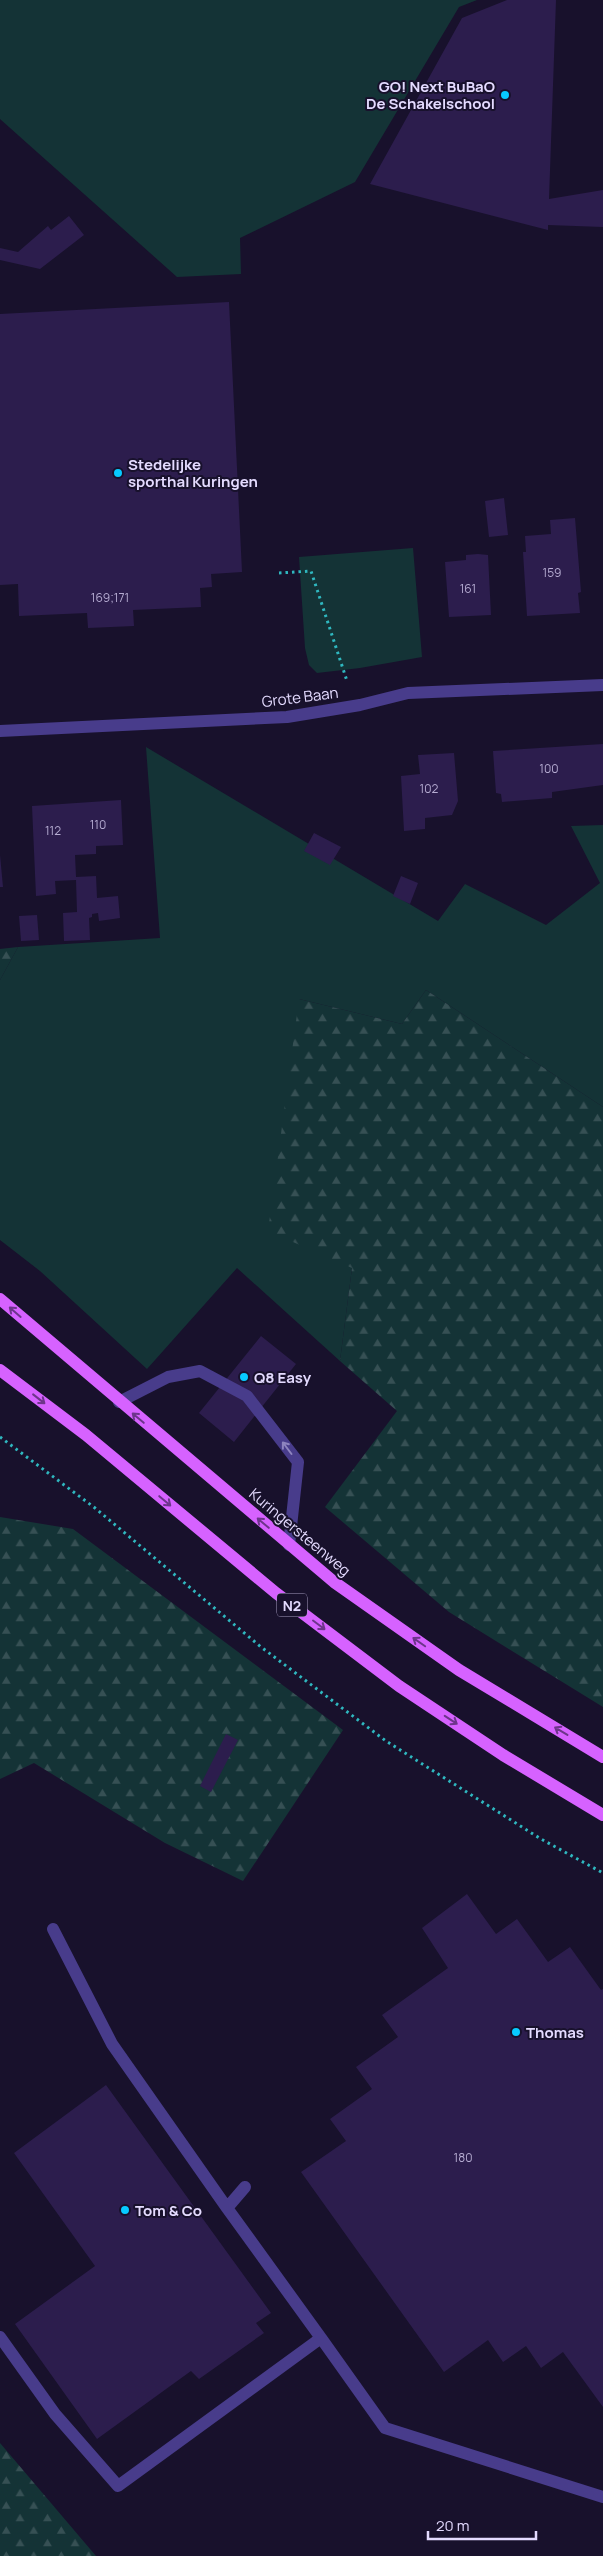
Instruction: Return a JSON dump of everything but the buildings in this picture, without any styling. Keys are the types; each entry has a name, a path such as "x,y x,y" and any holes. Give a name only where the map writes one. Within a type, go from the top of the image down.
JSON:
{"main road":[{"name":"Kuringersteenweg","path":"0,1299 119,1402 334,1582 459,1670 603,1756"},
{"name":"N2","path":"0,1370 86,1435 276,1592 399,1686 503,1755 603,1815"}],"street":[{"name":"Grote Baan","path":"0,731 287,717 360,705 408,693 603,684"},
{"path":"119,1402 168,1376 200,1371 247,1396 298,1462 290,1545"},
{"path":"53,1929 112,2044 227,2208 386,2428 603,2496"},
{"path":"227,2208 245,2187"},
{"path":"0,2337 55,2414 118,2486 321,2338"}],"path":[{"path":"279,573 311,571 348,684"},
{"path":"0,1437 95,1508 261,1647 386,1741 541,1839 603,1873"}],"green space":[{"path":"0,0 477,0 459,7 355,182 240,238 241,274 177,277 0,119"},
{"path":"413,548 422,657 360,668 317,673 309,665 305,648 299,557"},
{"path":"146,747 438,921 465,884 546,925 600,883 571,826 603,825 603,1107 426,990 402,1024 299,999 352,1268 340,1361 237,1268 147,1369 40,1271 0,1240 0,980 18,947 160,938"},
{"path":"18,947 0,980 0,949"},
{"path":"426,990 603,1107 603,1707 449,1612 325,1507 397,1411 340,1361 352,1268 268,1231 299,999 402,1024"},
{"path":"0,1517 73,1529 343,1730 243,1881 165,1843 34,1763 0,1779"},
{"path":"0,2443 96,2556 0,2556"}],"place":[{"name":"GO! Next BuBaO De Schakelschool","path":"505,95"},
{"name":"Stedelijke sporthal Kuringen","path":"118,473"},
{"name":"Q8 Easy","path":"244,1377"},
{"name":"Thomas","path":"516,2032"},
{"name":"Tom & Co","path":"125,2210"}]}
